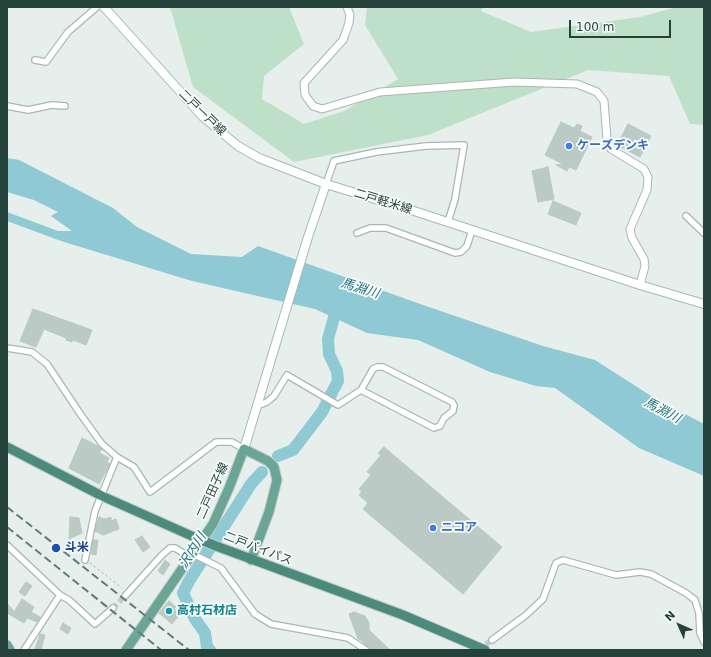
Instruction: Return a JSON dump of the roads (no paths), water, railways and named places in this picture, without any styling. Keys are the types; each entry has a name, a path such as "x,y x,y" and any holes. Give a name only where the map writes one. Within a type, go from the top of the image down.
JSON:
{"highway":[{"name":"二戸バイパス","path":"7,447 102,496 194,537 251,560 403,615 485,650"}],"main road":[{"name":"二戸一戸線","path":"104,7 203,117 238,146 283,169 326,184"},
{"name":"二戸軽米線","path":"326,184 448,222 640,286 704,304"},
{"path":"251,560 269,512 277,480 274,468 268,461 244,449 308,237 326,184"},
{"name":"二戸田子線","path":"126,650 213,524 230,488 244,449"},
{"path":"7,645 10,650"}],"street":[{"path":"35,60 46,62 68,32 97,7"},
{"path":"347,7 350,15 343,40 304,83 305,95 313,106 322,109 380,92 514,82 577,84 597,92 604,101 607,140 611,149 644,169 648,177 647,190 630,229 632,238 644,259 645,266 640,286"},
{"path":"7,106 28,110 52,105 65,106"},
{"path":"326,184 334,161 383,151 426,146 464,145 455,199 448,222"},
{"path":"686,216 704,233"},
{"path":"357,233 370,228 386,228 455,253 461,252 468,246 472,230"},
{"path":"7,348 32,352 47,364 102,444 117,457 134,467 150,492 216,442 232,442 244,449"},
{"path":"257,406 267,402 274,396 286,375 338,406 361,390 373,369 383,367 452,402 454,405 453,411 444,418 440,426 434,428 361,390"},
{"path":"85,560 95,511 117,457"},
{"path":"7,545 60,595 69,600 95,624 113,608"},
{"path":"127,594 160,556 170,548 183,553 192,554 220,568 255,614 271,624 348,638 366,650"},
{"path":"492,640 526,616 543,599 556,563 563,560 616,575 640,572 651,574 686,593 695,600 699,613 700,633 704,642"},
{"path":"24,650 60,595"}],"water":[{"name":"馬淵川","path":"7,158 19,160 113,208 137,227 191,254 242,257 258,246 543,346 595,360 651,396 704,424 704,476 639,448 555,388 536,386 490,372 418,340 367,333 315,309 192,281 61,241 7,221 7,212 58,231 72,231 51,216 58,212 34,200 7,192"}],"waterway":[{"name":"沢内川","path":"278,456 293,450 322,412 338,381 337,371 329,354 328,339 338,303"},
{"name":"沢内川","path":"210,650 207,647 205,633 195,619 183,593 189,581 251,484 262,472"}],"tunnel":[{"path":"113,608 125,596"},
{"path":"479,649 492,640"}],"railway":[{"path":"7,507 189,650"},
{"path":"7,527 161,650"}],"place":[{"name":"ケーズデンキ","path":"569,146"},
{"name":"ニコア","path":"433,528"},
{"name":"斗米","path":"56,548"},
{"name":"高村石材店","path":"169,611"}]}
